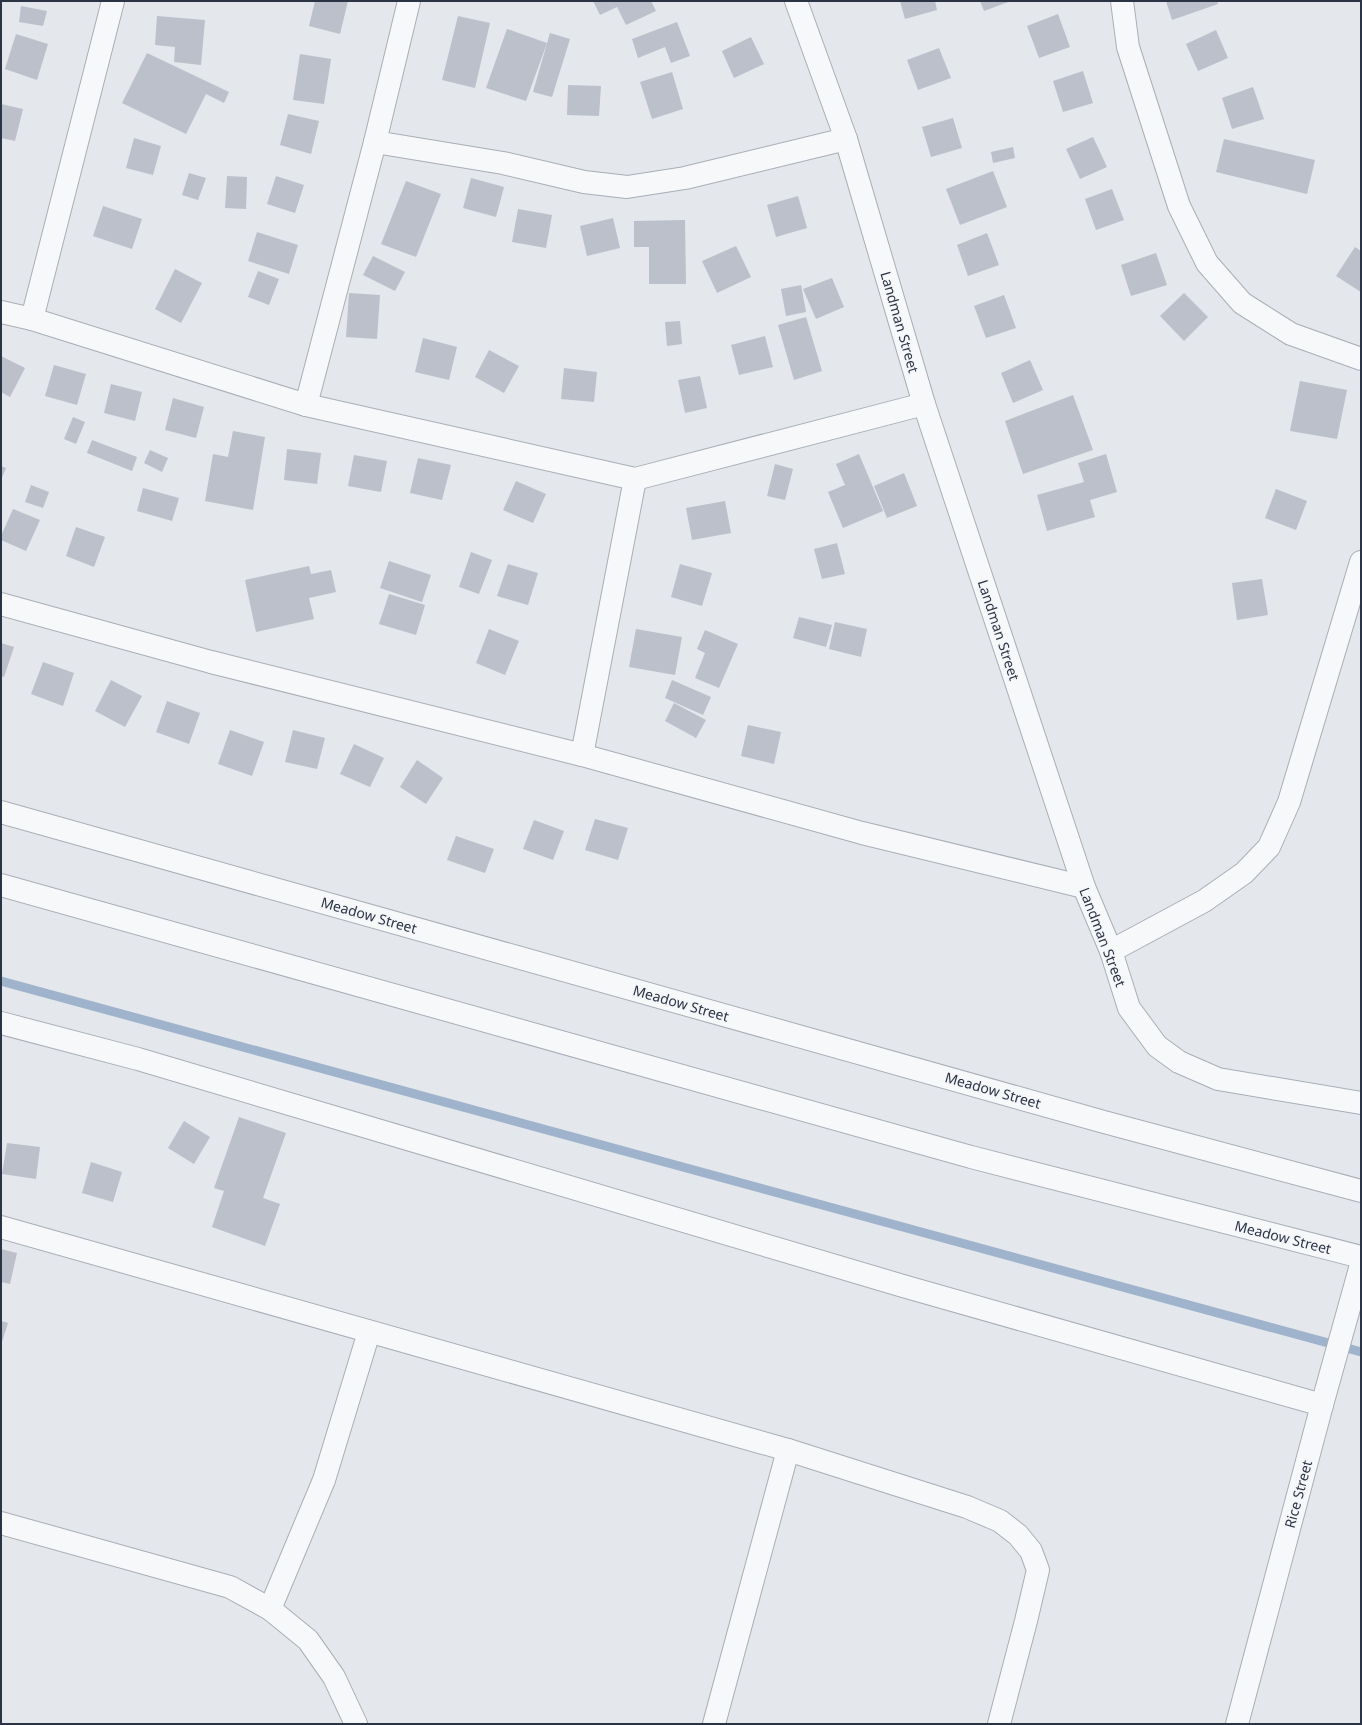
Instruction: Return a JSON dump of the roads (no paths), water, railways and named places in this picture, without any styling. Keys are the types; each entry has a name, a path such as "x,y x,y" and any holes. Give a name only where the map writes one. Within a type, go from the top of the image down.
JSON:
{"street":[{"path":"32,319 113,1"},
{"path":"306,405 375,142 409,1"},
{"name":"Landman Street","path":"796,1 846,139 924,404 1084,887 1111,951 1129,1008 1157,1046 1179,1062 1218,1079 1361,1102"},
{"path":"1122,1 1130,55 1179,206 1207,263 1242,303 1291,334 1361,360"},
{"path":"375,142 503,163 584,182 627,187 685,178 846,139"},
{"path":"1,312 32,319 306,405 635,479 924,404"},
{"path":"582,755 635,479"},
{"path":"1111,951 1204,901 1244,874 1269,847 1289,802 1361,562"},
{"path":"1,604 210,662 582,755 862,833 1084,887"},
{"name":"Meadow Street","path":"1,812 1104,1122 1361,1191"},
{"name":"Meadow Street","path":"1,885 971,1158 1361,1257"},
{"path":"1,1023 138,1059 903,1286 1324,1399"},
{"path":"1,1227 788,1450 967,1507 1000,1521 1018,1535 1031,1551 1038,1570 1026,1621 998,1724"},
{"name":"Rice Street","path":"1237,1724 1361,1265"},
{"path":"270,1609 324,1480 369,1332"},
{"path":"714,1724 788,1450"},
{"path":"1,1523 230,1587 270,1609 308,1640 334,1677 356,1724"}],"waterway":[{"path":"1,981 1361,1352"}]}
